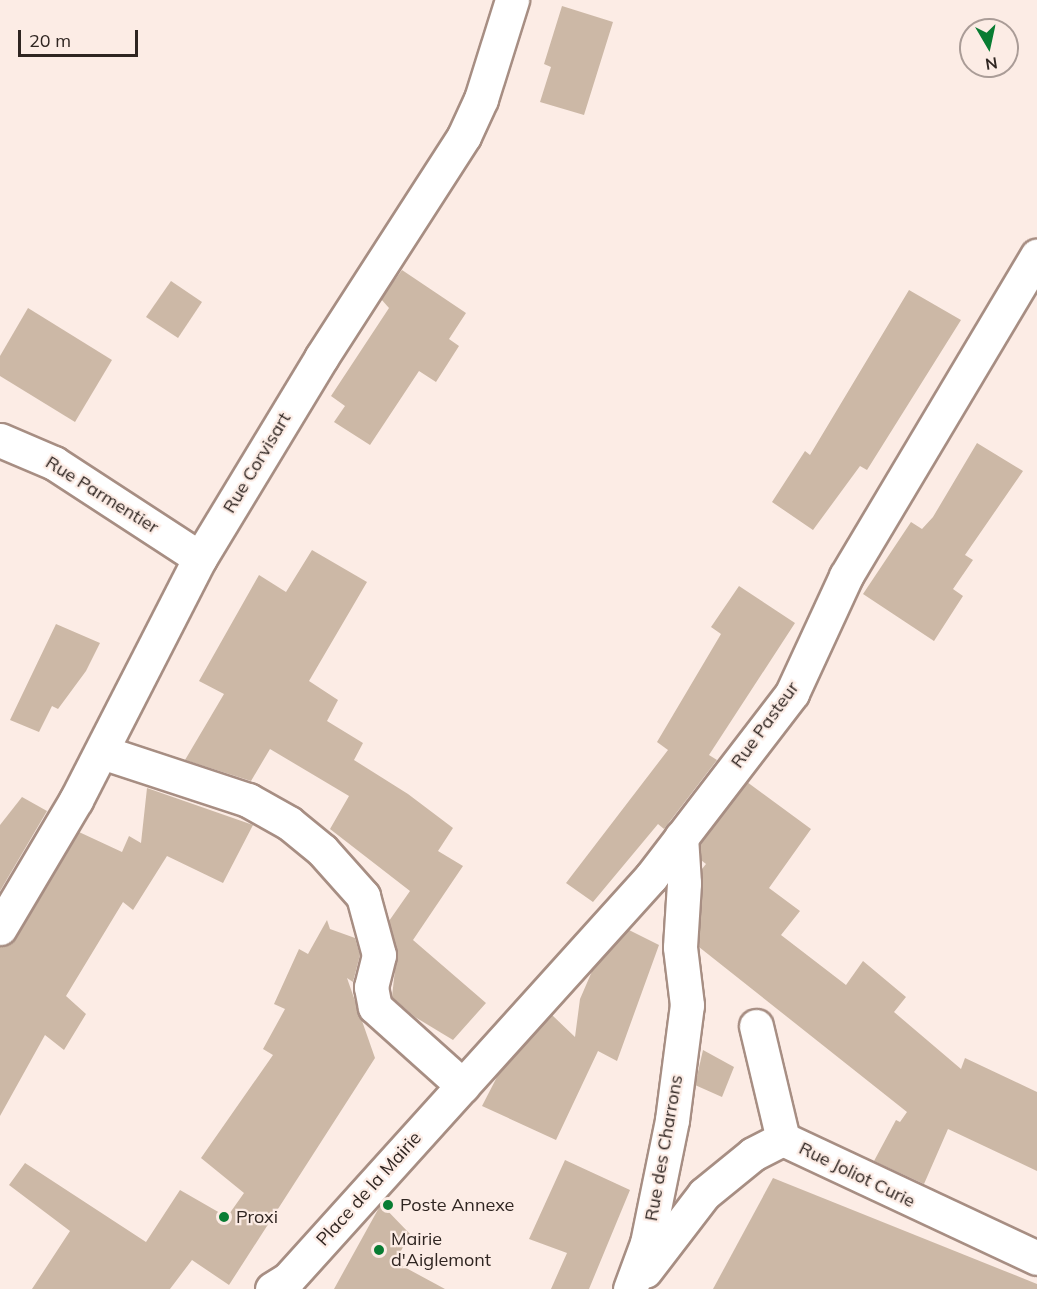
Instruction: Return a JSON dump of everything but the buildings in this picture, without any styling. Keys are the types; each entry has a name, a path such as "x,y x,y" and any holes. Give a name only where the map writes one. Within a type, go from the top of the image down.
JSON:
{"street":[{"name":"Rue Corvisart","path":"0,928 36,872 102,752 200,558 321,358 464,136 481,99 512,0"},
{"name":"Rue Pasteur","path":"463,1086 651,877 792,693 846,576 1037,256"},
{"name":"Rue Parmentier","path":"0,440 54,462 200,558"},
{"path":"102,752 248,800 289,822 322,850 363,896 379,955 371,987 375,1006 463,1086"},
{"name":"Rue des Charrons","path":"630,1289 647,1243 670,1130 687,1005 680,947 684,883 681,837"},
{"name":"Rue Joliot Curie","path":"756,1026 783,1139 1037,1258"},
{"name":"Place de la Mairie","path":"272,1289 288,1278 463,1086"},
{"name":"Rue des Charrons","path":"630,1289 704,1194 753,1154 783,1139"}],"place":[{"name":"Poste Annexe","path":"388,1205"},
{"name":"Proxi","path":"224,1217"},
{"name":"Mairie d'Aiglemont","path":"379,1250"}]}
